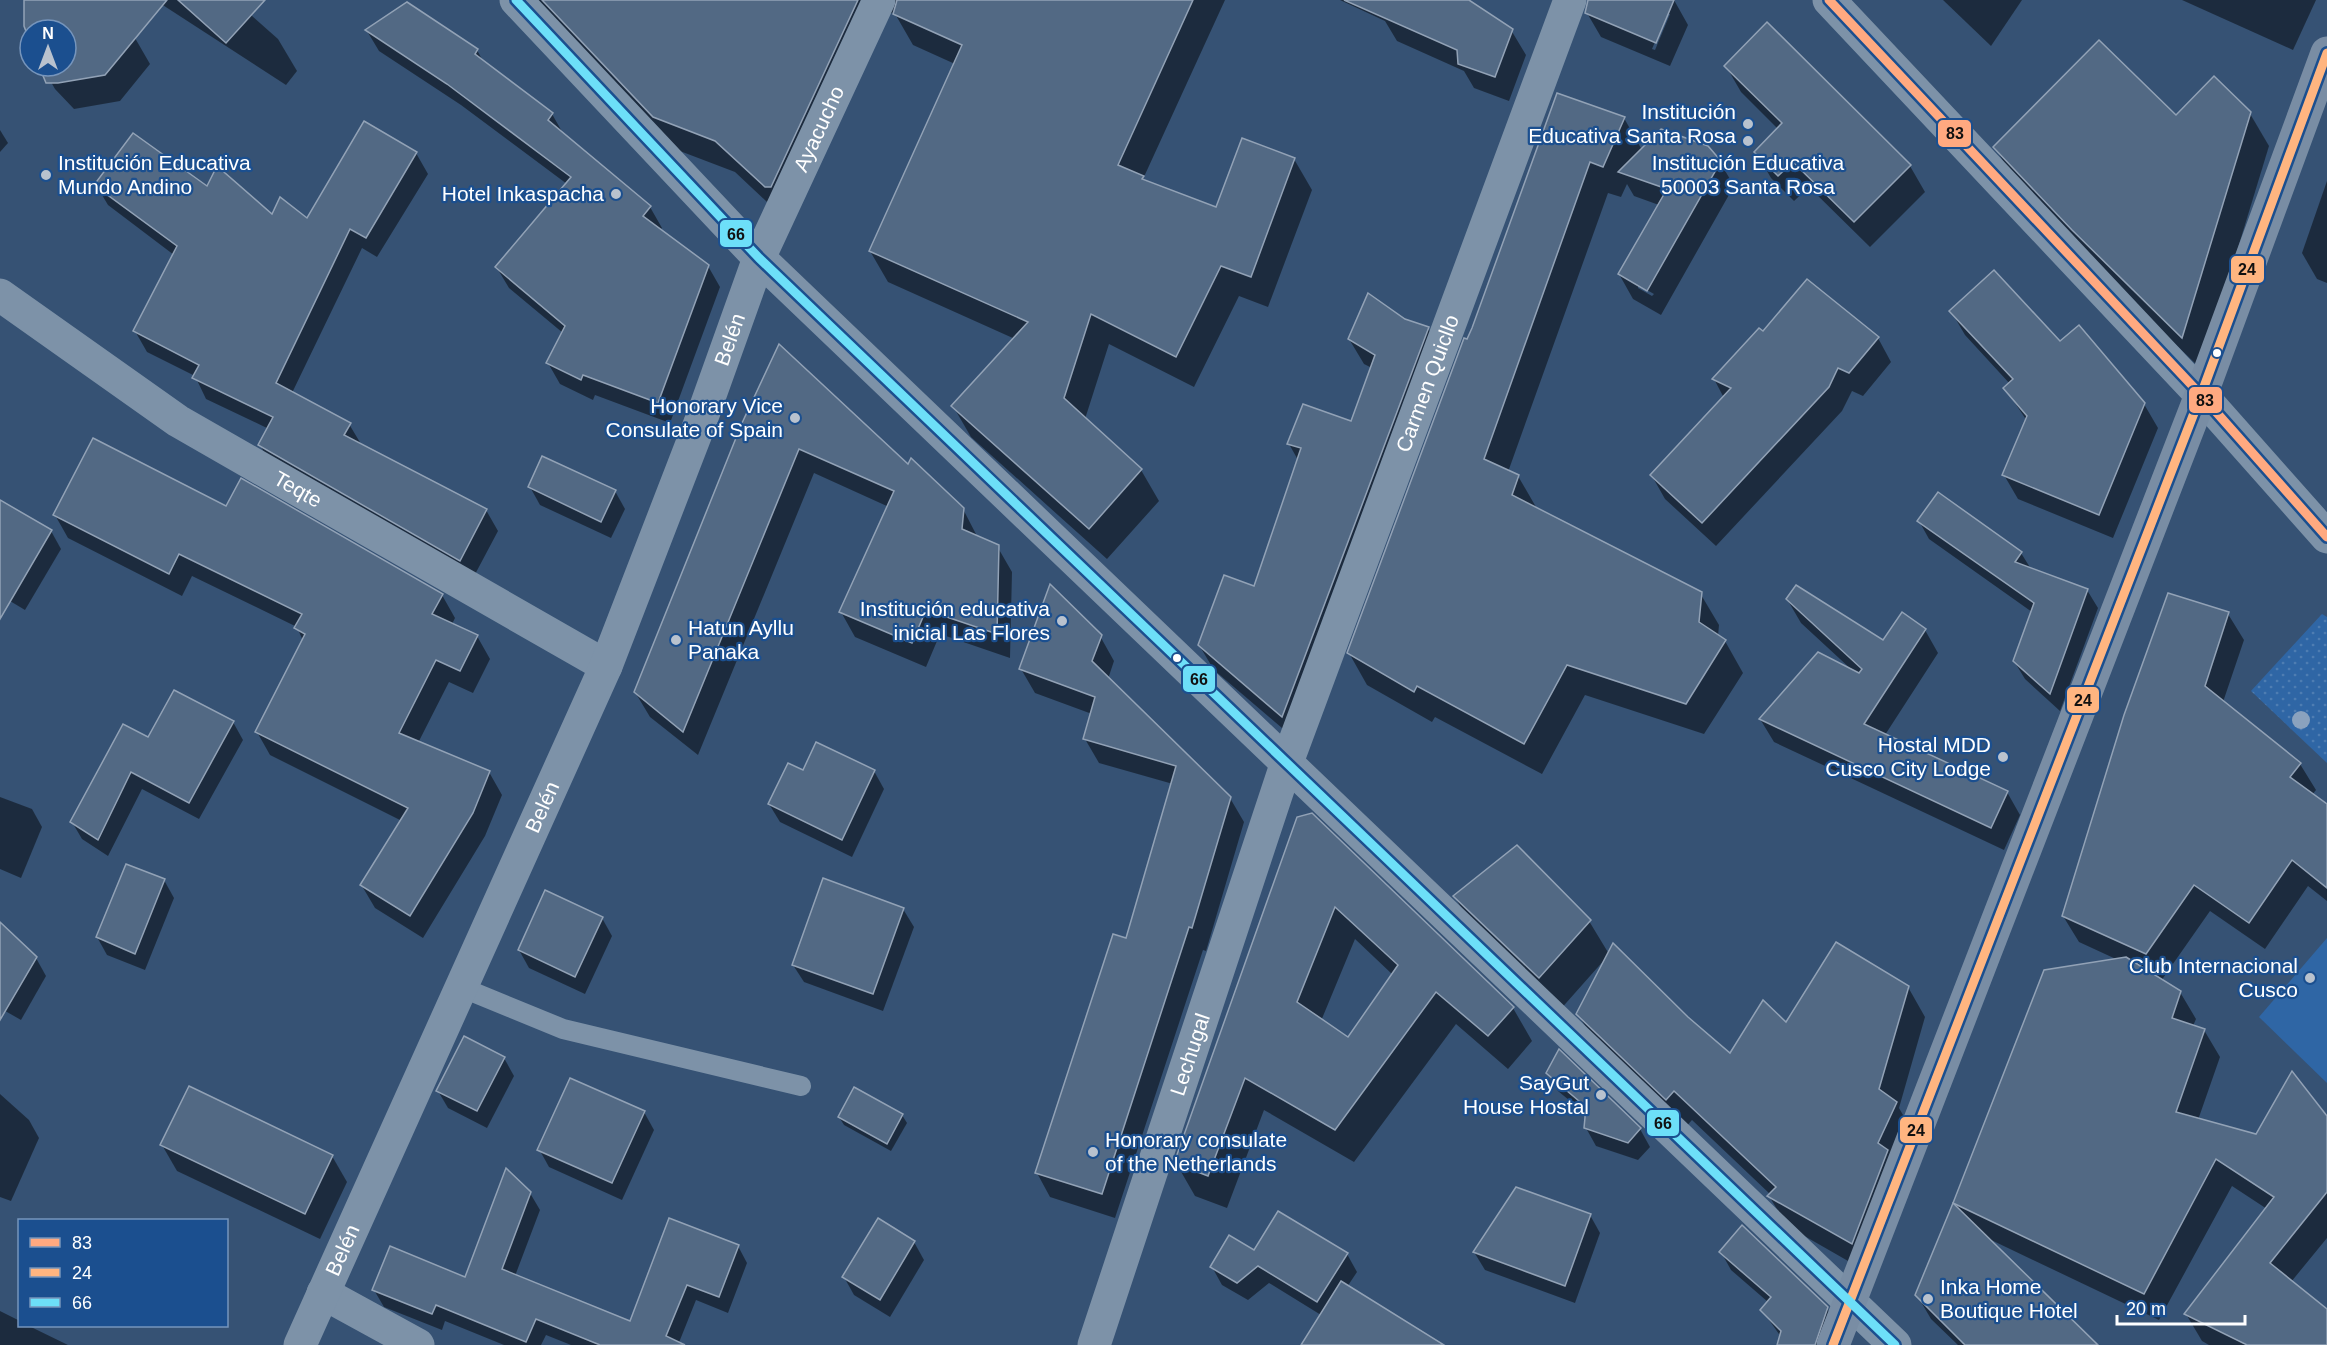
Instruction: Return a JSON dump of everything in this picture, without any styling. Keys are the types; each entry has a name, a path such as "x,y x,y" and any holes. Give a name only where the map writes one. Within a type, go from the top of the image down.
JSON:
{"street":[{"path":"516,0 759,258 1286,765 1895,1345"},
{"name":"Ayacucho","path":"759,258 879,0"},
{"name":"Carmen Quicllo","path":"1286,765 1570,0"},
{"path":"1829,0 2201,395 2327,537"},
{"path":"1833,1345 1851,1304 2201,395 2327,53"},
{"name":"Belén","path":"300,1345 606,666 700,423 759,258"},
{"name":"Teqte","path":"0,295 178,421 606,666"},
{"name":"Lechugal","path":"1094,1345 1286,765"},
{"path":"323,1293 418,1345"},
{"path":"1851,1304 1860,1345"}],"lane":[{"path":"462,988 563,1029 801,1086"}],"shaded area":[{"path":"2322,614 2327,617 2327,763 2251,691"},
{"name":"Club Internacional Cusco","path":"2327,938 2327,1083 2259,1017"}],"building":[{"path":"24,0 167,0 105,75 58,83 46,83 44,78 78,78 78,18 24,18"},
{"path":"178,0 265,0 226,43"},
{"path":"542,0 858,0 771,187 765,187 715,141 653,117"},
{"path":"897,0 1193,0 1118,165 1144,176 1142,179 1216,207 1242,138 1295,158 1251,277 1221,266 1176,357 1091,314 1064,398 1142,469 1089,529 951,406 1028,322 869,251 962,45 893,14"},
{"path":"1344,0 1469,0 1513,29 1495,77 1458,64 1457,50"},
{"path":"1588,0 1674,0 1656,43 1585,13"},
{"path":"407,2 478,49 475,54 553,113 548,120 651,206 643,216 709,265 658,403 583,375 581,380 546,363 565,326 495,267 571,177 447,84 365,30"},
{"path":"1767,22 1911,165 1854,222 1793,162 1778,176 1754,152 1782,123 1724,66"},
{"path":"2099,40 2176,115 2214,76 2251,112 2182,338 2072,230 1993,147"},
{"path":"1557,93 1625,117 1603,167 1590,162 1484,459 1519,475 1512,495 1702,592 1699,622 1726,640 1686,704 1567,665 1524,744 1417,686 1414,692 1347,653 1464,338 1467,339 1472,328"},
{"path":"364,121 417,152 366,238 350,229 276,383 351,423 344,435 487,509 460,561 258,445 273,417 192,378 199,365 133,331 177,246 94,185 133,133 207,186 217,166 272,214 280,197 307,218"},
{"path":"1661,129 1708,146 1721,161 1647,291 1618,274 1667,189 1618,172"},
{"path":"1994,270 2060,341 2079,325 2145,403 2099,515 2002,475 2027,416 2003,388 2013,379 1949,311"},
{"path":"1807,279 1879,337 1849,373 1838,368 1829,387 1702,523 1650,475 1731,388 1712,379 1759,328 1763,331"},
{"path":"1368,293 1405,319 1429,327 1282,717 1198,645 1224,575 1254,586 1301,448 1287,444 1303,404 1351,421 1375,355 1348,339"},
{"path":"779,344 908,464 911,458 964,508 962,529 999,545 997,634 926,610 912,643 839,612 894,491 799,449 683,732 634,692 742,423"},
{"path":"93,438 226,506 241,478 443,594 432,614 478,635 460,671 436,660 399,733 490,771 473,813 410,916 360,885 408,808 255,732 305,634 294,628 302,614 179,554 169,574 53,515"},
{"path":"542,456 616,490 601,522 528,487"},
{"path":"1938,492 2022,552 2015,562 2088,589 2050,694 2013,661 2034,603 1917,521"},
{"path":"0,500 52,530 0,619"},
{"path":"1050,584 1102,635 1092,661 1231,797 1192,928 1189,927 1102,1194 1035,1173 1113,934 1126,938 1176,766 1083,739 1095,697 1019,669"},
{"path":"1796,585 1883,640 1902,612 1926,629 1864,724 2008,791 1991,828 1759,719 1818,652 1859,673 1862,669 1786,599"},
{"path":"2168,593 2229,612 2205,686 2301,763 2290,777 2327,804 2327,888 2292,860 2249,923 2194,885 2146,954 2062,916 2124,715"},
{"path":"174,690 234,721 189,803 131,772 98,840 70,822 123,724 148,737"},
{"path":"816,742 875,770 842,840 768,804 788,763 803,770"},
{"path":"1312,813 1514,1007 1488,1036 1436,992 1335,1130 1245,1078 1208,1176 1174,1163 1297,817","holes":["1335,907 1398,965 1348,1037 1297,1002"]},
{"path":"1517,845 1591,920 1539,978 1453,896"},
{"path":"126,864 165,879 135,954 96,937"},
{"path":"823,878 904,908 873,994 792,965"},
{"path":"545,890 603,917 575,977 518,950"},
{"path":"0,922 37,957 0,1020"},
{"path":"1836,942 1909,986 1879,1089 1897,1102 1878,1143 1888,1150 1852,1244 1767,1196 1776,1187 1674,1091 1666,1100 1576,1014 1613,943 1688,1017 1730,1053 1763,1000 1786,1022"},
{"path":"2126,957 2181,991 2172,1018 2205,1029 2176,1112 2256,1134 2292,1071 2327,1116 2327,1192 2270,1263 2327,1309 2327,1345 2247,1345 2184,1314 2274,1197 2216,1159 2144,1294 1953,1203 2044,970"},
{"path":"464,1036 505,1057 477,1111 436,1091"},
{"path":"1559,1049 1641,1128 1628,1143 1584,1128 1586,1107 1546,1073"},
{"path":"570,1078 645,1111 612,1183 537,1150"},
{"path":"189,1086 333,1155 305,1214 160,1145"},
{"path":"854,1087 903,1114 887,1144 838,1117"},
{"path":"506,1168 531,1192 502,1269 630,1321 669,1218 739,1245 719,1297 687,1285 666,1336 685,1345 600,1345 536,1319 526,1342 436,1305 432,1314 372,1290 390,1246 465,1277"},
{"path":"1516,1187 1591,1214 1565,1286 1473,1252"},
{"path":"1953,1203 2098,1345 1965,1345 1915,1295"},
{"path":"1278,1211 1348,1253 1317,1302 1258,1266 1237,1283 1210,1267 1229,1235 1254,1250"},
{"path":"878,1218 915,1241 880,1300 842,1277"},
{"path":"1742,1225 1828,1307 1815,1345 1777,1345 1781,1331 1760,1310 1771,1297 1719,1252"},
{"path":"1341,1281 1444,1345 1301,1345"}],"transit line":[{"name":"66","path":"516,0 759,258 1895,1345"},
{"name":"83","path":"1829,0 2201,395 2327,537"},
{"name":"24","path":"1833,1345 2201,395 2327,53"}],"place":[{"name":"Institución Educativa Santa Rosa","path":"1748,124"},
{"name":"Institución Educativa 50003 Santa Rosa","path":"1748,141"},
{"name":"Institución Educativa Mundo Andino","path":"46,175"},
{"name":"Hotel Inkaspacha","path":"616,194"},
{"name":"Honorary Vice Consulate of Spain","path":"795,418"},
{"name":"Institución educativa inicial Las Flores","path":"1062,621"},
{"name":"Hatun Ayllu Panaka","path":"676,640"},
{"name":"Hostal MDD Cusco City Lodge","path":"2003,757"},
{"name":"Club Internacional Cusco","path":"2310,978"},
{"name":"SayGut House Hostal","path":"1601,1095"},
{"name":"Honorary consulate of the Netherlands","path":"1093,1152"},
{"name":"Inka Home Boutique Hotel","path":"1928,1299"}]}
